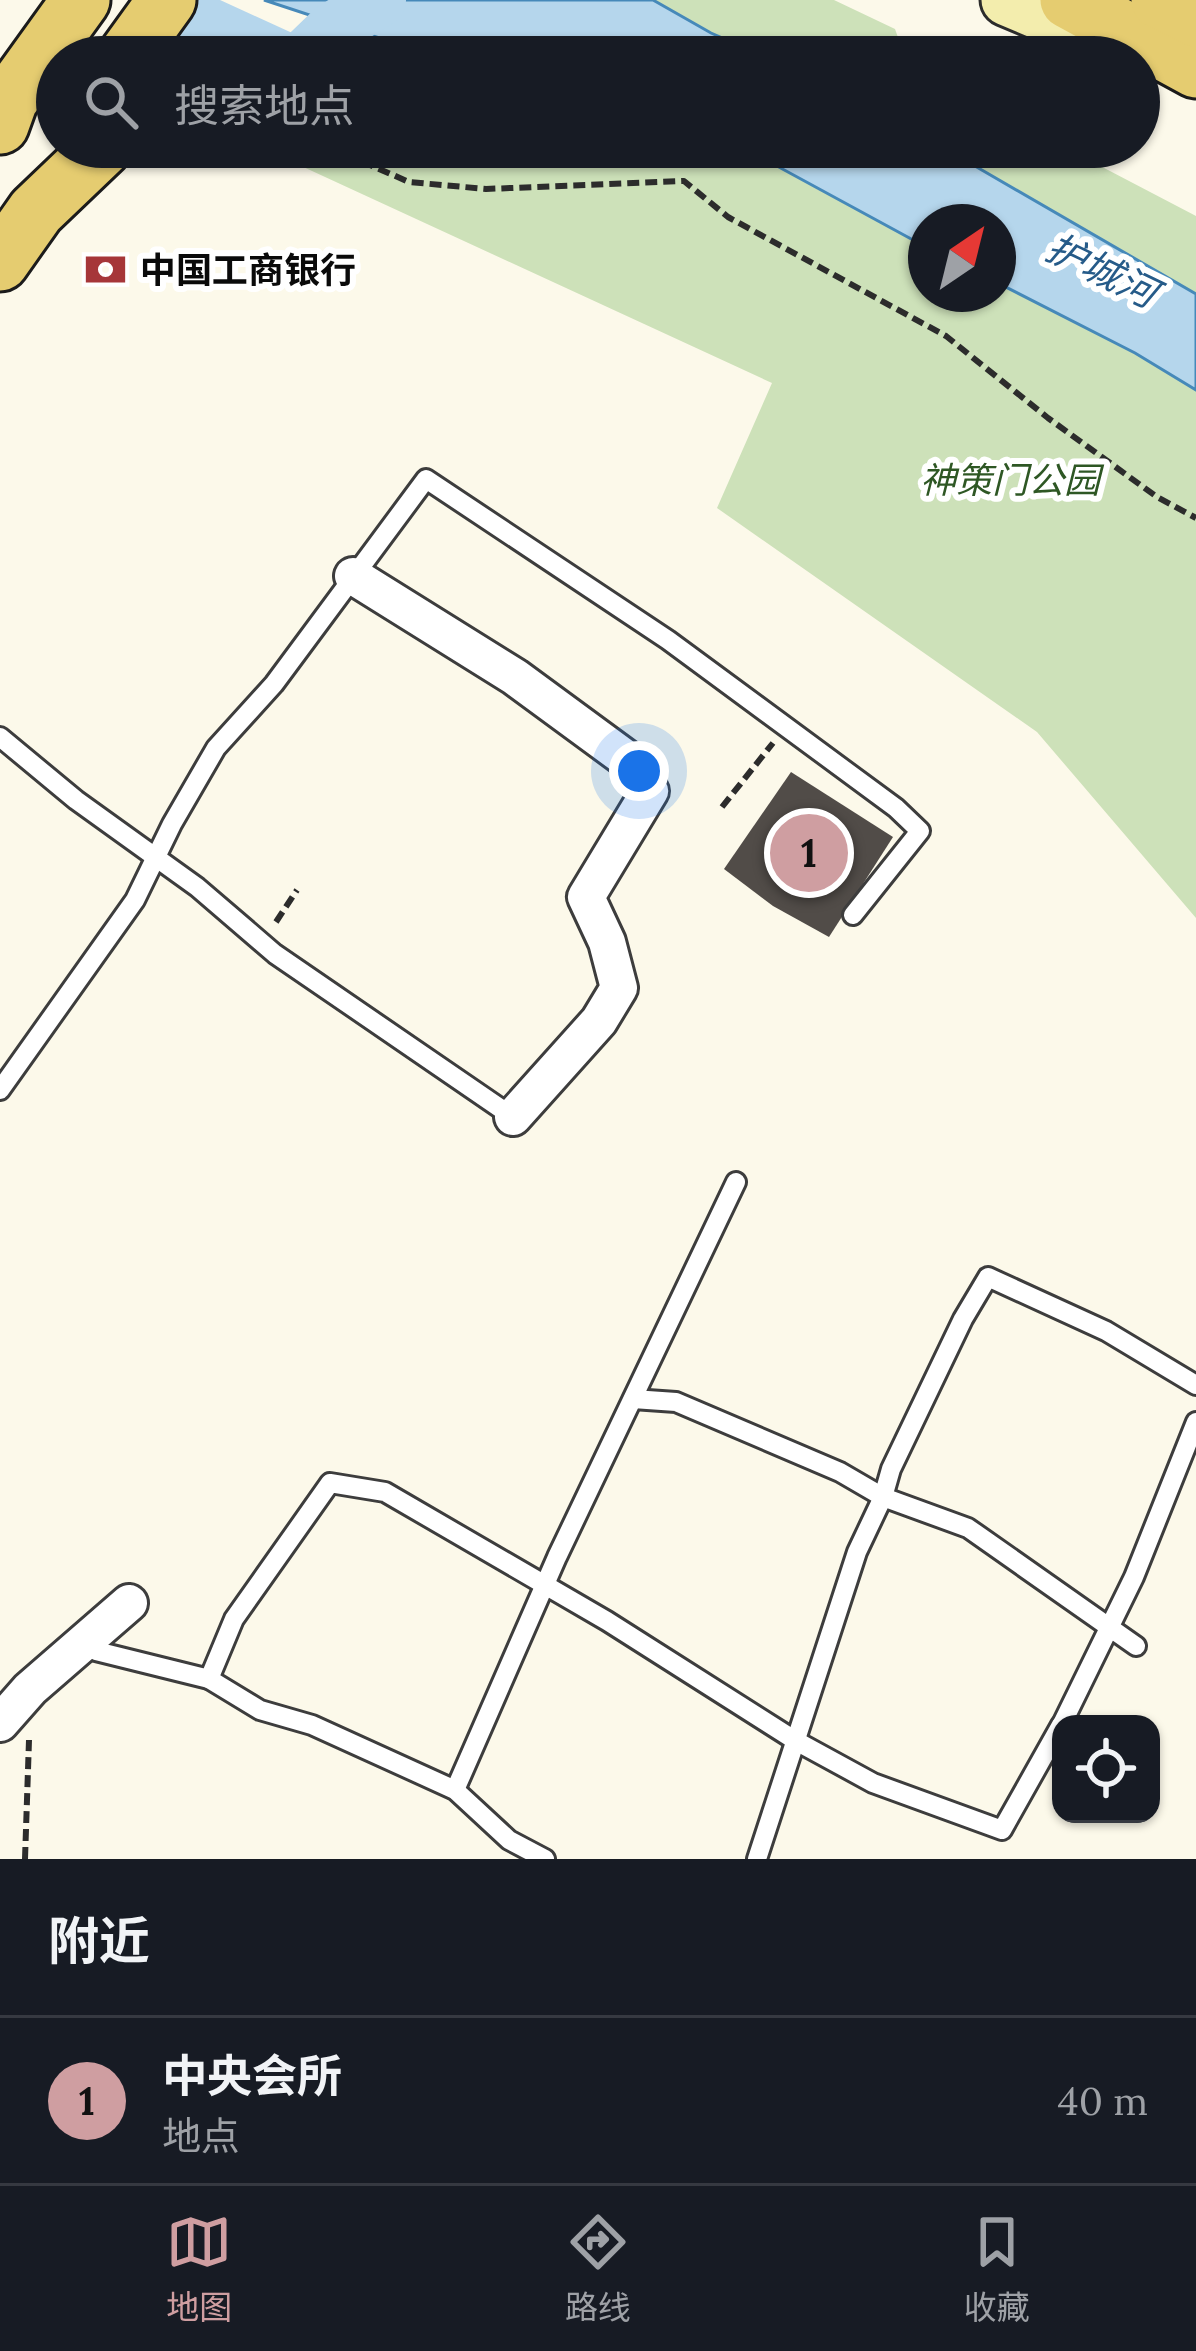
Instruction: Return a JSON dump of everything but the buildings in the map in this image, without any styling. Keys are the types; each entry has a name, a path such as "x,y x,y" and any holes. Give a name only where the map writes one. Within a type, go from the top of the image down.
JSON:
{"main road":[{"path":"95,31 166,0"},
{"path":"183,36 208,0"},
{"path":"1007,0 1099,36"},
{"path":"1160,0 1196,18"},
{"path":"1076,3 1132,36"},
{"path":"1160,53 1196,74"},
{"path":"1160,60 1196,74"},
{"path":"0,158 19,95"},
{"path":"36,211 55,168"},
{"path":"0,262 36,211 81,168"}],"street":[{"path":"353,576 515,676 632,763 650,791 586,897 620,988 599,1021 513,1117"},
{"path":"0,1723 30,1689 130,1603"}],"lane":[{"path":"0,1090 135,900 216,748 274,684 426,479 547,556 792,731 920,831 853,915"},
{"path":"0,737 76,800 196,887 275,954 513,1117"},
{"path":"455,1790 557,1557 736,1182"},
{"path":"758,1859 857,1552 891,1469 988,1277 1106,1331 1196,1385"},
{"path":"633,1400 676,1402 839,1472 883,1497 968,1528 1136,1646"},
{"path":"1066,1715 1133,1577 1196,1422"},
{"path":"209,1679 234,1619 331,1483 385,1492 873,1783 1002,1830 1052,1741"},
{"path":"96,1651 209,1679 260,1710 312,1725 455,1790 509,1840 545,1859"}],"path":[{"path":"377,168 409,182 486,189 684,181 728,217 946,336 1120,471 1196,518"},
{"path":"722,806 778,735"},
{"path":"276,922 297,890"},
{"path":"25,1859 30,1689"}],"green space":[{"path":"339,0 834,0 895,29 898,36 313,36"},
{"name":"神策门公园","path":"306,168 1104,168 1196,216 1196,918 1037,732 717,508 772,383"}],"water":[{"path":"264,0 653,0 718,36 373,36"},
{"path":"781,168 978,168 1196,294 1196,390 1016,292 1016,204 908,204 908,237"}],"waterway":[{"name":"护城河","path":"155,0 234,36"},
{"name":"护城河","path":"326,36 379,0"}],"place":[{"name":"中国工商银行","path":"106,270"},
{"name":"中央会所","path":"809,853"}]}
